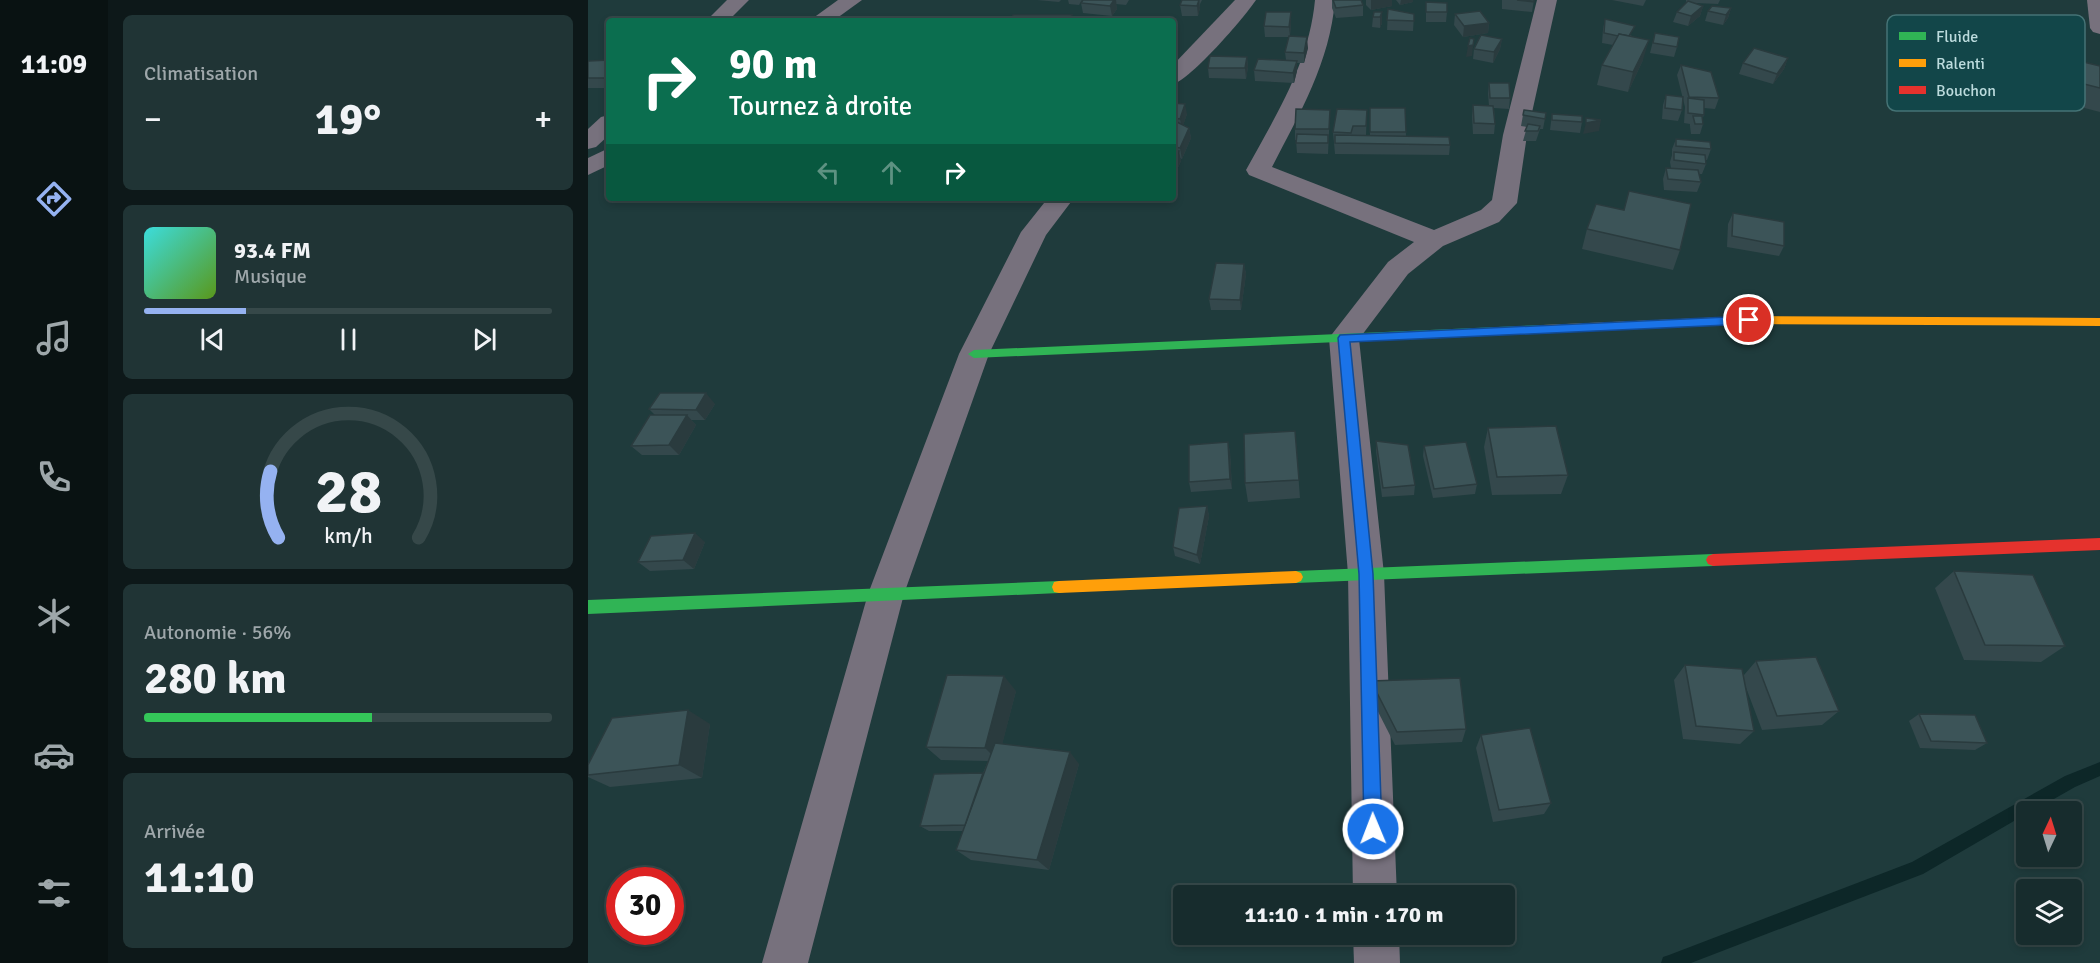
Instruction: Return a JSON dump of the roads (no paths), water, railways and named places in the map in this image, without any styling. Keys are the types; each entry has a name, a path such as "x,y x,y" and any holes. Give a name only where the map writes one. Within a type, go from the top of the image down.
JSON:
{"street":[{"path":"719,18 739,0"},
{"path":"824,18 852,0"},
{"path":"1176,74 1246,0"},
{"path":"1325,0 1324,17 1312,65 1258,170 1434,240"},
{"path":"1375,885 1366,574 1344,338 1398,268 1434,240 1490,216 1504,203 1515,135 1547,0"},
{"path":"2097,0 2100,28"},
{"path":"588,142 606,125"},
{"path":"588,168 606,157"},
{"path":"785,963 886,594 974,354 1034,232 1059,201"},
{"path":"974,354 1749,320 2100,322"},
{"path":"588,607 2100,544"},
{"path":"1376,945 1377,963"}],"waterway":[{"path":"1669,963 1917,868 2070,781 2100,769"}]}
